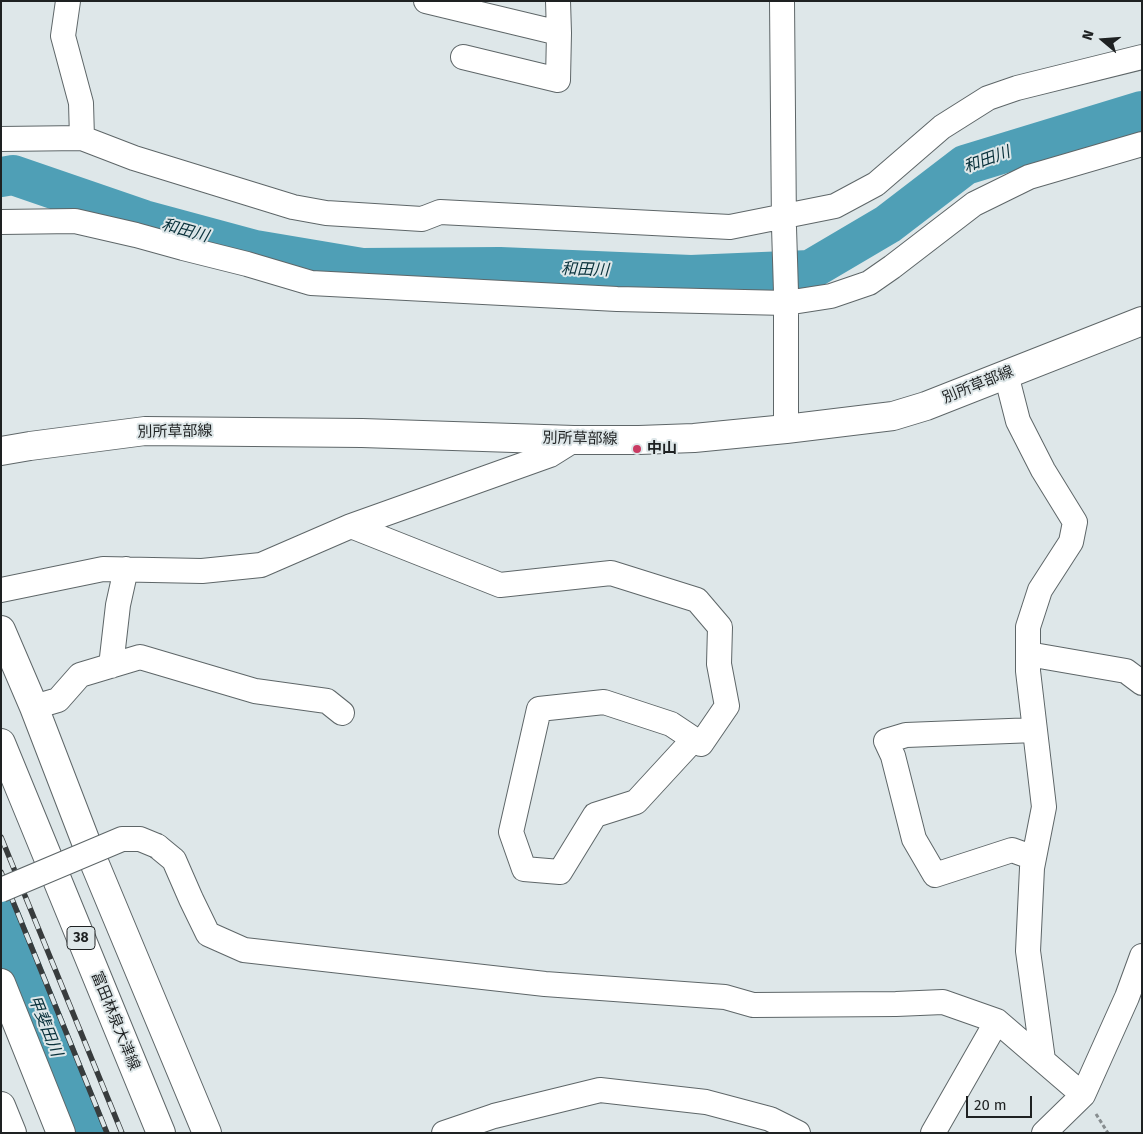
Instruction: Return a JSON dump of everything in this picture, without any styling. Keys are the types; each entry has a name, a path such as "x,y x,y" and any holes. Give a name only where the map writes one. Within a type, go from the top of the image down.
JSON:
{"main road":[{"name":"別所草部線","path":"1,451 145,431 362,432 574,440 639,440 694,438 786,429 893,416 926,406 1142,321"},
{"path":"1,630 34,707 89,850 207,1133"},
{"name":"富田林泉大津線","path":"1,743 160,1133"},
{"path":"1,983 61,1133"},
{"path":"1,1106 12,1133"}],"street":[{"path":"68,1 63,36 81,103 82,138"},
{"path":"426,1 559,33"},
{"path":"463,57 558,80 558,1"},
{"path":"782,1 786,429"},
{"path":"1,139 82,138 143,161 293,207 326,213 422,219 440,212 730,227 784,222 835,206 876,184 942,127 988,98 1017,88 1142,57"},
{"path":"1,222 19,220 75,221 247,264 311,283 617,299 831,296 869,283 974,204 1029,177 1142,144"},
{"path":"1006,374 1018,421 1043,470 1075,522 1071,542 1040,590 1028,627 1028,671 1044,807 1032,868 1028,950 1043,1060"},
{"path":"1,590 103,569 202,571 261,565 351,526 550,455 574,440"},
{"path":"351,526 500,585 611,573 697,600 720,627 719,664 727,706 701,744 694,739 671,724 604,702 539,709 511,832 524,869 560,872 595,815 636,802 694,739"},
{"path":"111,666 118,605 126,569"},
{"path":"1028,654 1126,671 1142,684"},
{"path":"34,707 58,700 80,675 140,657 255,690 327,701 342,713"},
{"path":"1034,858 1012,850 935,875 914,839 893,756 886,741 906,736 1035,730"},
{"path":"1,890 122,839 140,839 157,846 174,860 208,934 244,950 545,984 725,997 753,1005 943,1002 996,1021 1083,1095"},
{"path":"1044,1133 1083,1095 1127,997 1142,956"},
{"path":"933,1133 996,1021"},
{"path":"444,1133 494,1116 600,1090 706,1102 770,1118 798,1133"}],"waterway":[{"name":"和田川","path":"1,177 13,175 144,220 255,250 362,268 500,267 691,275 810,270 888,224 965,165 1142,111"},
{"name":"甲斐田川","path":"1,918 88,1133"}],"railway":[{"path":"1,837 122,1133"},
{"path":"1,872 107,1133"}],"place":[{"name":"中山","path":"637,449"}]}
